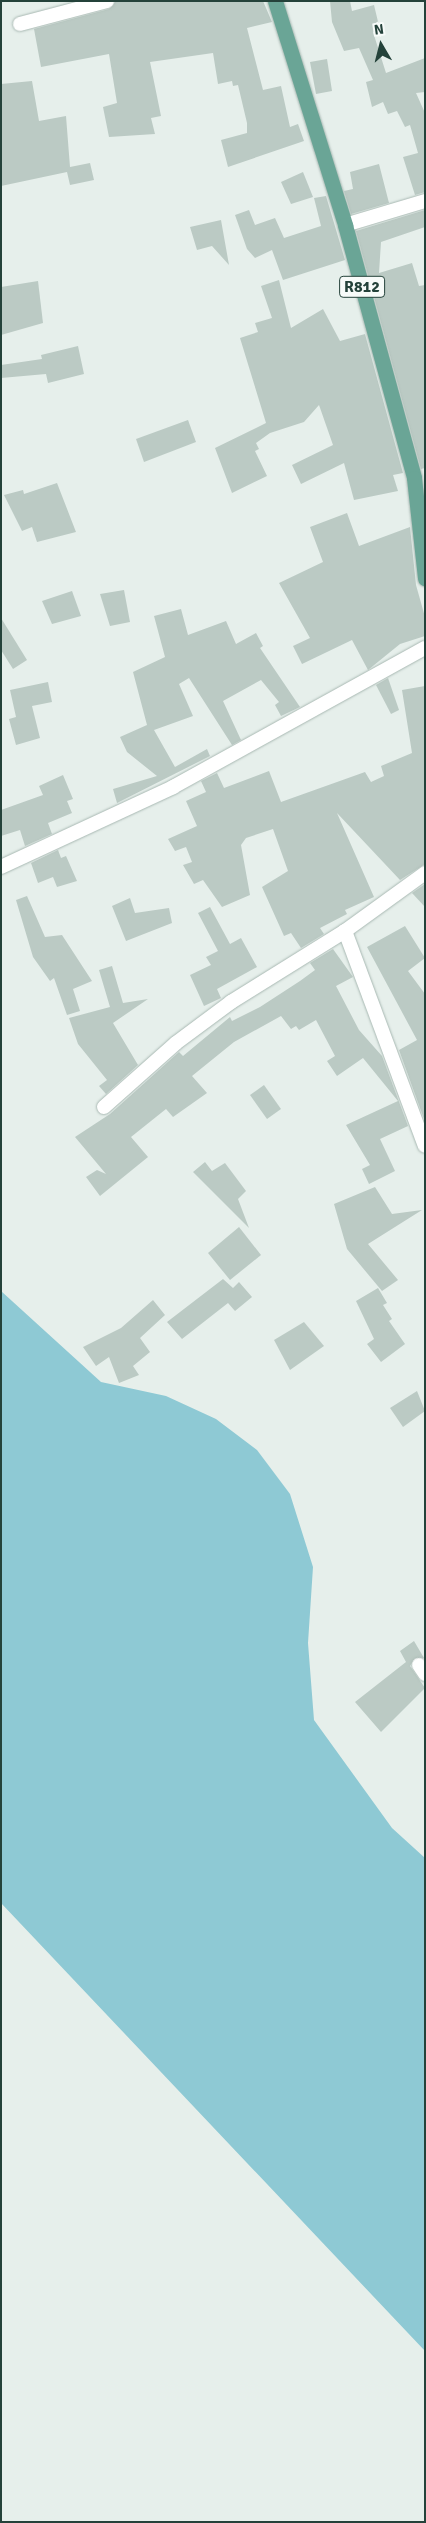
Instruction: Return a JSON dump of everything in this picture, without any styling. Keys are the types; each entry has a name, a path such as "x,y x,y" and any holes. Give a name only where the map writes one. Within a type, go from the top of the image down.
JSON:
{"main road":[{"name":"R812","path":"275,1 345,225 414,478 425,578"}],"street":[{"path":"20,24 108,1"},
{"path":"345,225 425,201"},
{"path":"1,867 173,787 425,648"},
{"path":"104,1107 231,1002 345,931 425,873"},
{"path":"345,931 425,1146"}],"water":[{"path":"1,1291 101,1382 166,1396 216,1419 257,1450 290,1494 313,1567 308,1643 314,1720 392,1828 425,1858 425,2351 1,1903"}],"building":[{"path":"116,1 263,1 272,22 247,28 263,90 281,86 290,127 298,124 304,141 228,167 221,140 247,133 247,123 238,85 233,86 232,81 218,84 213,53 150,62 161,116 151,118 155,134 109,137 103,107 117,103 109,54 41,67 34,29 109,9"},
{"path":"330,1 350,1 352,11 374,5 380,30 373,32 386,73 425,58 425,92 416,93 425,113 425,192 415,195 403,157 418,153 410,125 405,127 397,111 388,114 383,102 372,107 366,82 373,80 359,48 344,51 332,22"},
{"path":"327,59 332,91 316,94 310,62"},
{"path":"32,81 39,121 66,116 70,167 90,163 94,180 70,185 67,172 1,186 1,84"},
{"path":"379,164 389,203 351,214 344,191 353,189 350,172"},
{"path":"303,172 313,197 291,204 281,182"},
{"path":"326,196 345,260 283,280 272,250 255,258 247,249 235,215 249,210 255,225 275,218 284,238 321,226 314,198"},
{"path":"425,210 425,227 381,242 379,273 412,263 419,286 425,285 425,468 421,469 356,231"},
{"path":"221,220 229,265 212,246 197,250 190,227"},
{"path":"279,280 291,328 323,309 340,341 365,334 403,473 393,475 398,491 354,500 344,463 301,484 292,465 333,445 319,405 304,422 270,433 256,443 259,449 255,451 267,476 232,493 215,448 266,423 240,338 258,332 255,323 272,318 261,286"},
{"path":"38,281 43,323 1,335 1,287"},
{"path":"78,346 84,374 48,383 46,374 1,378 1,365 42,359 41,355"},
{"path":"188,420 196,442 144,462 136,439"},
{"path":"57,483 76,532 37,542 32,527 22,531 4,495 23,490 24,494"},
{"path":"347,513 359,546 410,527 416,585 425,617 425,636 400,644 368,670 352,640 302,664 293,646 310,638 279,583 323,562 310,527"},
{"path":"124,590 130,622 110,626 100,594"},
{"path":"72,591 81,616 52,624 42,601"},
{"path":"181,609 188,635 226,621 236,644 256,633 263,646 260,648 300,707 281,716 275,705 279,702 261,680 223,701 241,740 232,745 189,678 179,684 193,716 154,730 175,767 207,749 210,756 117,803 113,789 157,776 127,752 120,737 147,725 133,672 165,657 154,616"},
{"path":"1,618 27,660 13,669 1,650"},
{"path":"388,678 399,710 391,714 376,685"},
{"path":"48,682 52,702 32,706 40,738 16,745 9,719 16,717 10,690"},
{"path":"425,686 425,864 400,880 337,813 374,897 345,910 347,914 320,928 324,934 301,948 291,933 284,936 262,887 288,871 273,829 246,838 241,845 250,895 222,907 203,880 194,884 183,865 192,862 186,847 175,851 168,839 197,826 186,801 206,792 201,781 217,773 224,788 269,771 281,802 365,772 371,782 384,776 381,766 412,753 402,690"},
{"path":"63,775 73,799 67,801 72,813 48,823 52,834 25,846 20,830 1,836 1,810 43,795 39,786"},
{"path":"58,850 61,858 66,856 77,881 57,887 53,877 38,883 31,863"},
{"path":"425,884 425,907 412,893"},
{"path":"27,896 45,937 62,935 92,981 73,989 80,1011 67,1015 54,978 50,981 33,957 16,900"},
{"path":"130,898 135,913 169,908 172,923 126,941 112,906"},
{"path":"210,907 230,944 241,938 257,967 217,989 221,998 204,1006 190,975 211,965 206,957 218,951 198,913"},
{"path":"405,926 425,958 408,971 425,994 424,1119 399,1050 417,1040 367,947"},
{"path":"333,949 353,977 336,986 359,1030 382,1056 408,1126 380,1139 395,1171 369,1184 362,1169 370,1165 346,1125 398,1101 363,1058 337,1076 327,1061 335,1056 316,1020 299,1030 296,1026 291,1029 281,1016 234,1042 192,1076 207,1093 173,1117 166,1109 131,1137 148,1157 100,1196 86,1177 97,1170 106,1174 75,1137 110,1114 179,1052 183,1056 230,1017 232,1021 260,1007 300,981 315,970 310,963"},
{"path":"112,966 123,1003 148,999 113,1023 138,1065 106,1094 99,1086 107,1080 78,1044 69,1018 110,1007 99,970"},
{"path":"264,1085 281,1109 267,1119 250,1095"},
{"path":"205,1162 212,1171 225,1163 246,1191 238,1199 249,1228 193,1172"},
{"path":"375,1187 392,1214 422,1210 368,1244 398,1280 382,1291 347,1249 334,1204"},
{"path":"239,1227 261,1255 230,1280 208,1253"},
{"path":"223,1279 233,1288 239,1282 252,1297 235,1311 228,1303 182,1339 167,1322"},
{"path":"378,1288 387,1303 383,1305 392,1319 389,1321 405,1344 381,1362 367,1344 374,1339 356,1301"},
{"path":"153,1300 165,1315 140,1338 150,1352 133,1366 139,1375 119,1383 109,1357 96,1366 83,1347 121,1328"},
{"path":"304,1322 324,1346 290,1370 274,1340"},
{"path":"417,1391 425,1411 403,1427 390,1408"},
{"path":"414,1641 424,1658 415,1658 410,1666 425,1688 381,1732 355,1702 406,1662 400,1651"}]}
